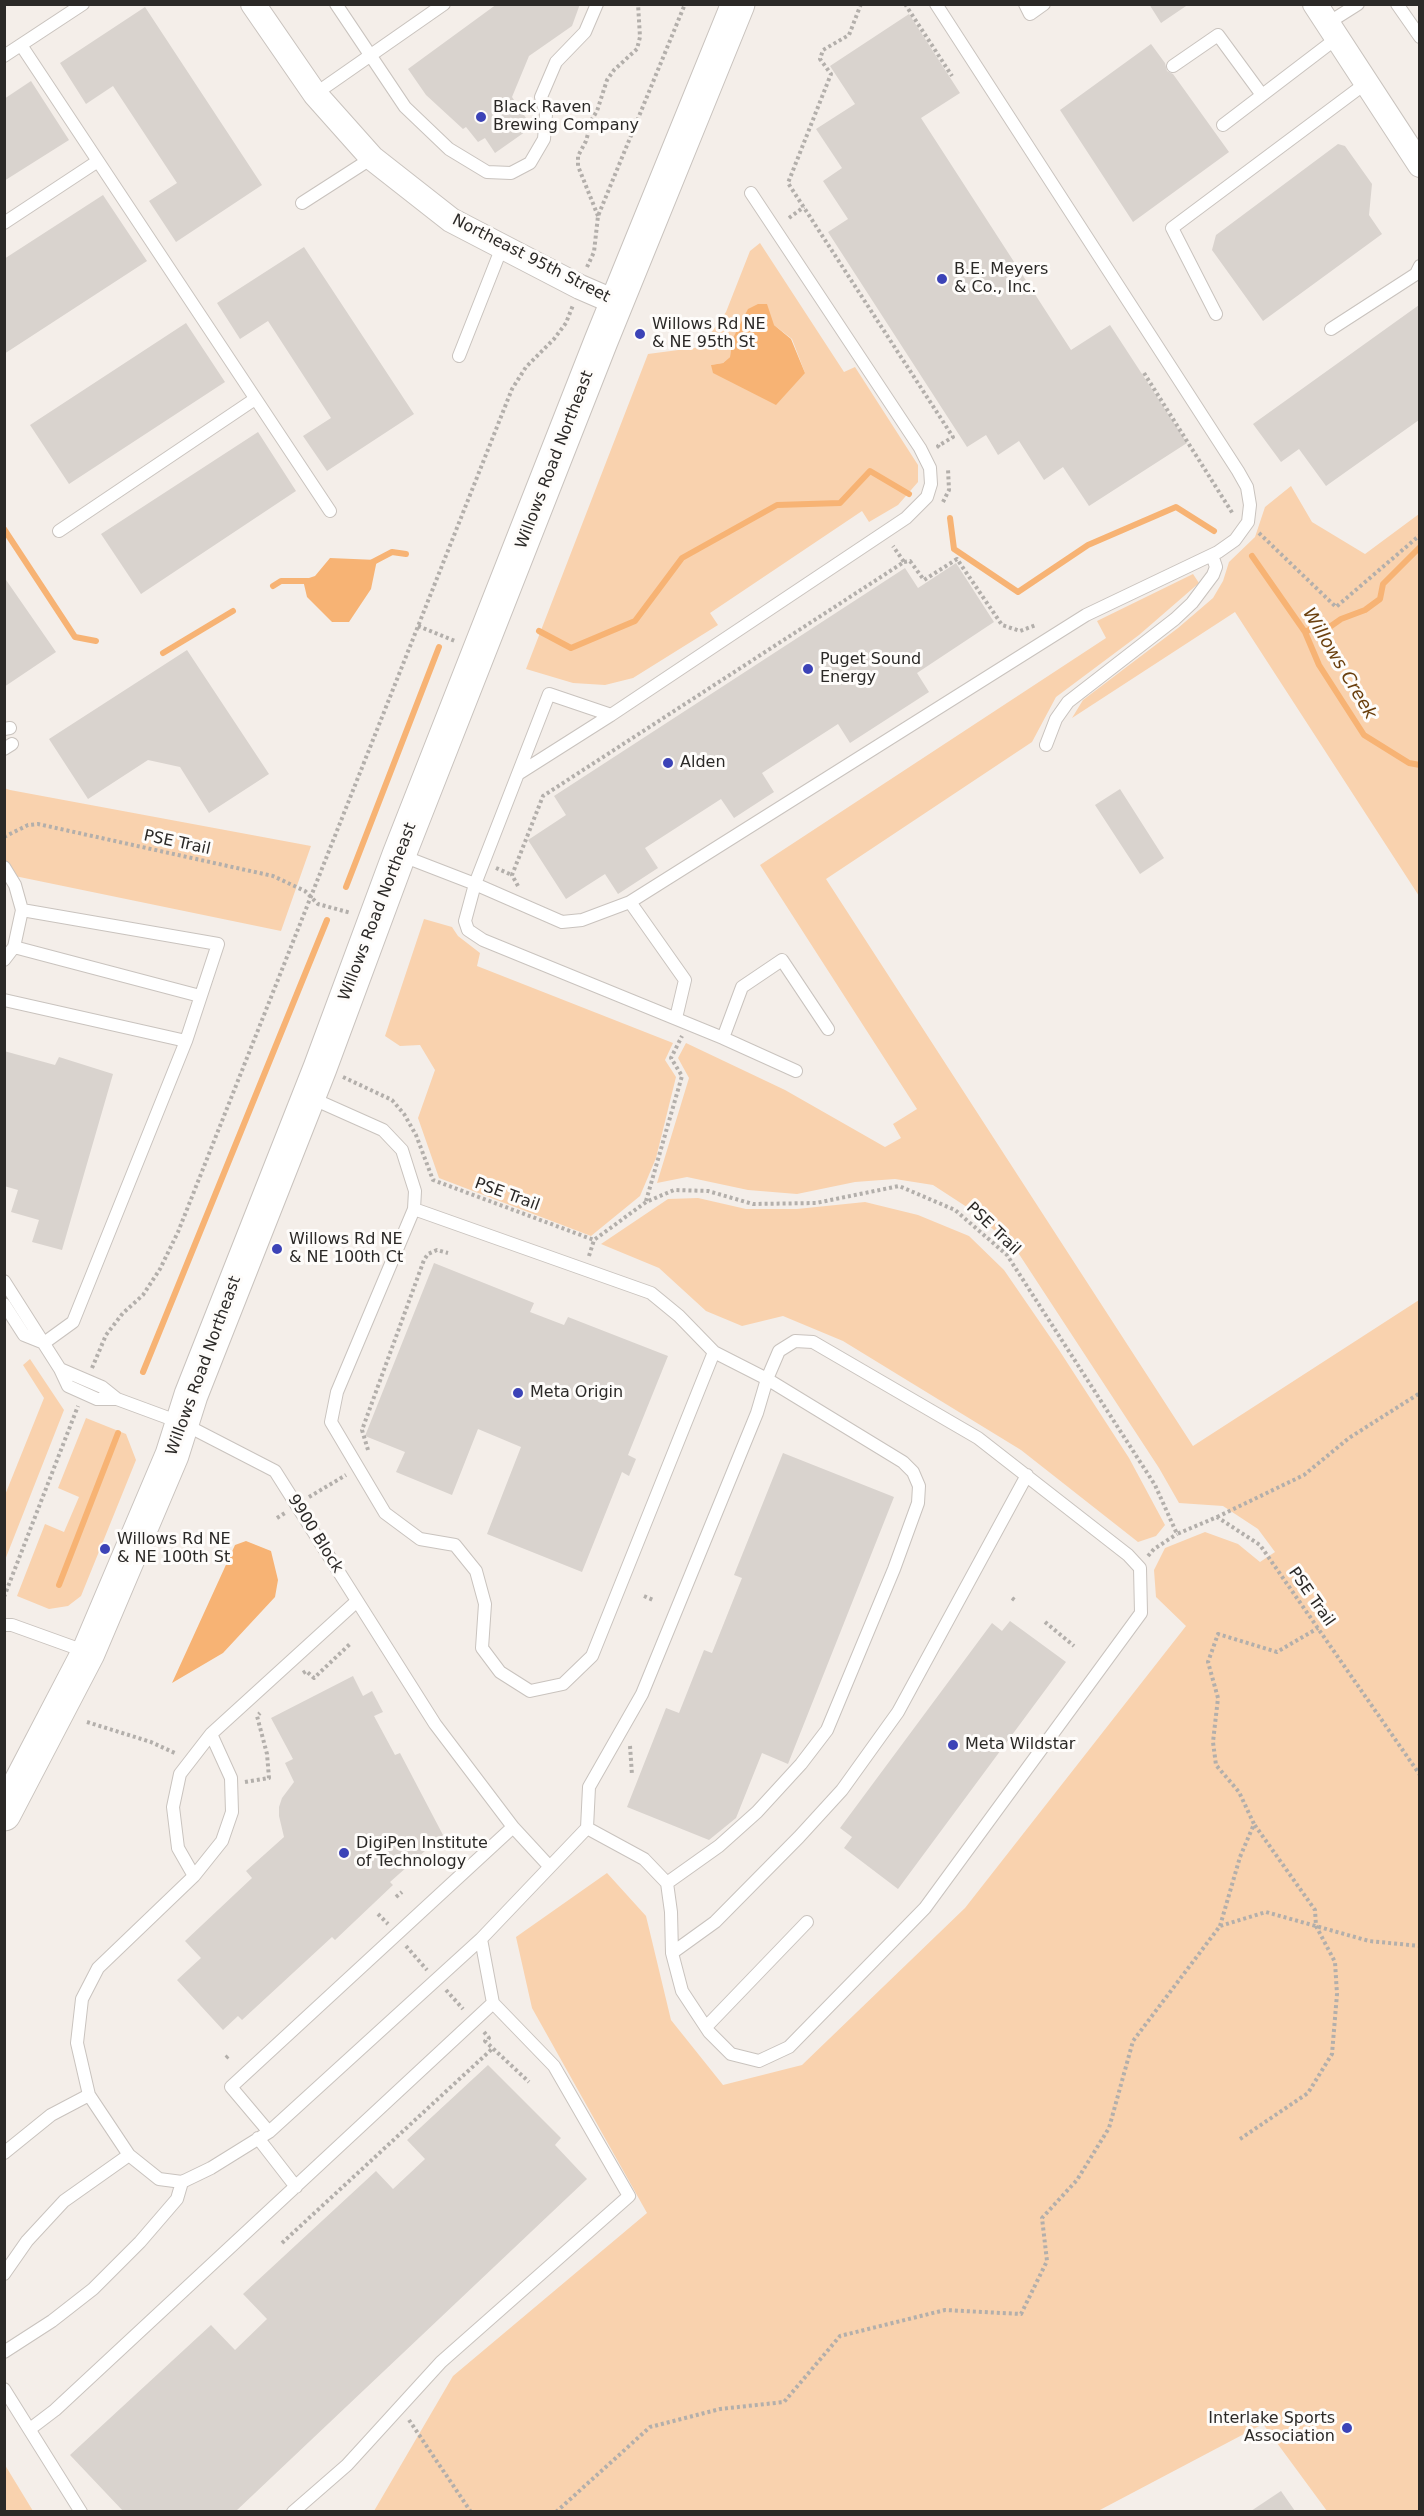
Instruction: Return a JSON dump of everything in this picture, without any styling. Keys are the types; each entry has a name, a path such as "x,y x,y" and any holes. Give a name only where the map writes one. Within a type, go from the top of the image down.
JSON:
{"main road":[{"name":"Willows Road Northeast","path":"4,1814 88,1653 172,1455 182,1423 399,855 738,4"}],"street":[{"name":"Northeast 95th Street","path":"254,4 315,94 372,158 451,220 617,303"},
{"path":"1327,22 1366,83 1415,150"}],"lane":[{"path":"4,56 83,4"},
{"path":"336,4 405,107 449,149 487,172 511,173 530,164 544,139 546,114 542,97 556,62 585,33 597,4"},
{"path":"315,94 444,4"},
{"path":"399,855 475,884 562,922 582,920 630,902 1086,615 1212,555 1235,540 1248,522 1250,505 1247,487 1238,471 936,4"},
{"path":"1024,4 1030,14 1044,4"},
{"path":"1223,125 1262,95 1327,22 1358,4"},
{"path":"1397,4 1419,37"},
{"path":"1173,66 1218,35 1262,95"},
{"path":"21,45 330,511"},
{"path":"1216,314 1172,228 1366,83"},
{"path":"302,203 372,158"},
{"path":"4,223 98,161"},
{"path":"518,774 611,715 906,518 919,508 927,497 931,484 930,468 920,448 751,193"},
{"path":"459,356 502,247"},
{"path":"1331,329 1416,274 1419,266"},
{"path":"59,531 255,399"},
{"path":"1046,745 1056,719 1068,702 1175,619 1192,603 1216,567 1212,555"},
{"path":"611,715 549,694 475,884 465,921 468,930 474,936 676,1018 796,1071"},
{"path":"4,867 15,885 22,910 14,947 4,960"},
{"path":"630,902 685,980 676,1018"},
{"path":"4,1281 44,1342 73,1322 186,1041 218,944 22,910"},
{"path":"14,947 200,996"},
{"path":"723,1038 742,987 782,960 828,1029"},
{"path":"4,1000 186,1041"},
{"path":"314,1082 383,1130 402,1150 415,1191 414,1209 337,1392 331,1422 385,1512 420,1539 455,1545 477,1571 485,1604 482,1648 500,1672 530,1691 562,1684 592,1656 714,1352"},
{"path":"414,1209 651,1293 680,1316 714,1352 767,1379 903,1462 913,1472 919,1486 918,1503 894,1569 827,1730 801,1764 757,1812 719,1846 667,1883"},
{"name":"9900 Block","path":"4,1304 24,1335 44,1342 68,1386 97,1399 117,1399 182,1423 275,1471 435,1724 513,1827 549,1866"},
{"path":"211,1734 231,1778 232,1812 222,1841 194,1876 98,1968 82,2000 77,2043 89,2095 129,2155 159,2179 182,2182 211,2168 263,2135 481,1939 587,1828 589,1787 642,1694 757,1413 767,1379 779,1351 795,1341 813,1342 978,1438 1128,1556 1140,1568 1141,1613 925,1908 789,2046 759,2061 731,2054 706,2027 682,1991 672,1953 671,1912 667,1883 644,1859 587,1828"},
{"path":"672,1953 715,1922 842,1790 898,1712 1027,1475"},
{"path":"194,1876 178,1848 173,1807 180,1774 211,1734 357,1601"},
{"path":"7,1622 88,1653"},
{"path":"296,2187 231,2087 513,1827"},
{"path":"706,2027 807,1922"},
{"path":"293,2511 347,2466 441,2362 629,2196 554,2066 493,2003 481,1939"},
{"path":"30,2429 55,2410 493,2003"},
{"path":"4,2153 51,2115 89,2095"},
{"path":"4,2274 27,2241 64,2201 129,2155"},
{"path":"4,2352 52,2321 93,2289 140,2242 177,2199 182,2182"},
{"path":"4,2389 81,2511"}],"path":[{"path":"598,216 578,166 578,156 586,141 607,80 614,70 637,49 640,37 638,4"},
{"path":"588,266 594,252 598,216 685,4"},
{"path":"861,4 849,34 824,50 820,59 831,74 788,183 953,436 938,446 943,455"},
{"path":"905,4 952,76"},
{"path":"789,218 804,207"},
{"path":"94,1364 106,1335 123,1313 143,1295 160,1269 178,1232 512,389 525,367 554,339 571,310"},
{"path":"1144,373 1222,493 1234,515 1233,523"},
{"path":"939,509 949,490 950,479 945,461"},
{"path":"1248,522 1336,607 1419,535"},
{"path":"900,539 892,545 904,562"},
{"path":"512,875 543,796 904,562 910,561 924,580 957,559 1002,625 1020,631 1046,620"},
{"path":"418,626 455,641"},
{"name":"PSE Trail","path":"4,837 28,825 38,824 273,876 305,891 318,904 374,921"},
{"path":"496,868 512,875 517,886 527,890"},
{"path":"646,1202 682,1076 671,1059 683,1033 676,1018"},
{"name":"PSE Trail","path":"314,1082 392,1100 404,1114 416,1135 433,1180 594,1240 646,1202 674,1190 708,1191 753,1204 816,1203 900,1186 955,1209 1007,1256 1155,1485 1177,1534"},
{"path":"277,1518 358,1468 369,1457 362,1430 424,1260 428,1254 437,1250 448,1253"},
{"path":"1154,1549 1177,1534 1304,1475 1348,1438 1419,1393"},
{"path":"4,1597 78,1405"},
{"name":"PSE Trail","path":"1217,1517 1260,1545 1419,1775"},
{"path":"644,1596 653,1600"},
{"path":"1045,1622 1074,1646"},
{"path":"1240,2139 1308,2093 1332,2054 1337,1994 1335,1962 1316,1926 1315,1910 1254,1824 1239,1792 1216,1765 1213,1742 1218,1698 1208,1662 1218,1634 1277,1652 1318,1628"},
{"path":"298,1678 306,1671 314,1678 351,1643"},
{"path":"265,1708 257,1716 267,1754 269,1778"},
{"path":"87,1722 166,1748"},
{"path":"628,1742 632,1775"},
{"path":"556,2511 650,2427 720,2409 784,2402 840,2336 945,2310 1021,2314 1047,2261 1041,2218 1077,2180 1109,2128 1133,2041 1220,1926 1240,1857 1254,1824"},
{"path":"396,1897 402,1892"},
{"path":"1220,1926 1266,1912 1369,1941 1419,1946"},
{"path":"378,1914 387,1924"},
{"path":"406,1946 424,1966"},
{"path":"445,1989 467,2014"},
{"path":"484,2032 489,2038 485,2041 529,2082"},
{"path":"282,2242 493,2048"},
{"path":"399,2407 471,2511"}],"shaded area":[{"path":"760,243 844,372 855,367 918,465 918,482 898,505 869,522 862,511 710,613 718,625 633,678 605,685 573,683 526,669 648,354 701,347 726,312 750,251","holes":["774,325 792,339 805,373 711,365 723,363 730,357 732,340"]},
{"path":"758,304 767,304 774,325 791,339 805,373 776,405 713,373 711,365 723,363 730,357 732,340 748,309"},
{"path":"1291,486 1312,522 1365,554 1419,514 1419,896 1235,612 1072,718 1083,700 1178,628 1213,598 1223,581 1229,562 1255,537 1265,507"},
{"path":"330,558 377,560 371,589 349,622 332,622 307,597 303,580 315,576"},
{"path":"1193,574 1199,583 1139,635 1056,697 1032,742 826,879 1193,1446 1419,1300 1419,2511 1327,2511 1263,2424 1098,2511 374,2511 453,2376 647,2213 532,2008 516,1937 607,1873 646,1916 671,2020 723,2085 802,2065 965,1908 1186,1626 1156,1597 1154,1570 1165,1548 1205,1532 1238,1544 1260,1562 1275,1552 1258,1529 1223,1506 1179,1503 1159,1468 1017,1251 973,1211 933,1185 895,1179 855,1182 797,1194 748,1190 687,1177 657,1183 689,1078 678,1058 686,1043 785,1090 885,1147 901,1138 893,1124 917,1109 760,865 1106,638 1097,621"},
{"path":"4,788 311,846 281,931 5,874"},
{"path":"424,919 452,927 458,936 480,953 477,966 673,1043 665,1060 676,1077 656,1158 640,1196 591,1236 439,1178 418,1118 435,1070 420,1045 400,1046 385,1036"},
{"path":"698,1198 746,1209 797,1209 865,1202 918,1215 969,1236 1004,1270 1059,1350 1129,1458 1165,1525 1156,1536 1138,1542 1021,1450 843,1341 783,1316 742,1326 706,1311 659,1268 601,1244 668,1199"},
{"path":"30,1359 64,1410 5,1560 5,1495 44,1398 23,1365"},
{"path":"86,1418 126,1434 136,1460 81,1596 68,1606 49,1609 17,1596 45,1524 64,1532 79,1497 58,1488"},
{"path":"246,1541 271,1551 278,1580 275,1597 223,1653 172,1683 235,1545"},
{"path":"5,2465 33,2511 5,2511"}],"building":[{"path":"497,4 580,4 572,26 529,56 512,97 532,127 495,153 485,138 478,142 466,127 463,129 426,95 408,69"},
{"path":"1149,4 1189,4 1161,23"},
{"path":"145,7 262,185 176,242 149,201 177,183 113,86 86,104 60,63"},
{"name":"B.E. Meyers & Co., Inc.","path":"909,14 960,93 921,118 1071,350 1110,325 1187,443 1089,506 1063,467 1044,480 1019,441 998,455 986,435 967,447 828,232 848,219 823,181 842,168 816,129 855,104 830,66"},
{"path":"1151,44 1165,63 1167,71 1173,74 1229,152 1133,222 1060,110"},
{"path":"31,81 69,140 4,181 4,99"},
{"path":"1338,144 1345,146 1372,184 1369,215 1382,234 1263,321 1212,250 1216,235"},
{"path":"103,195 147,261 4,354 4,259"},
{"path":"304,247 414,414 327,471 303,436 331,418 268,321 240,339 217,303"},
{"path":"1419,305 1419,420 1326,486 1299,449 1281,462 1253,424"},
{"path":"186,323 225,382 69,484 30,425"},
{"path":"258,432 296,491 141,594 101,534"},
{"path":"956,563 994,622 917,673 929,692 850,743 838,724 762,773 774,792 734,818 721,799 645,848 658,868 618,894 605,874 566,899 528,840 566,815 554,796 905,568 918,588"},
{"path":"4,577 56,652 4,687"},
{"path":"187,650 269,774 209,813 180,767 148,760 88,799 49,739"},
{"path":"1120,789 1164,858 1140,874 1095,805"},
{"path":"4,1051 55,1065 59,1057 113,1074 62,1250 32,1242 39,1220 11,1212 18,1190 4,1186"},
{"name":"Meta Origin","path":"434,1263 534,1303 530,1312 564,1325 568,1317 668,1356 628,1455 636,1459 629,1476 622,1472 582,1572 487,1534 521,1447 478,1429 452,1495 396,1472 405,1452 365,1436"},
{"path":"783,1453 894,1497 788,1764 762,1753 736,1818 709,1840 627,1807 666,1708 679,1713 704,1650 712,1653 742,1578 734,1575"},
{"name":"Meta Wildstar","path":"1010,1621 1066,1662 898,1889 844,1848 852,1837 840,1828 992,1623 1002,1631"},
{"name":"DigiPen Institute of Technology","path":"353,1676 363,1696 372,1691 383,1712 374,1716 395,1755 400,1753 443,1835 390,1882 393,1885 335,1940 332,1937 242,2020 238,2016 223,2030 177,1980 201,1958 185,1941 252,1878 246,1871 284,1837 279,1807 282,1798 294,1782 285,1763 293,1759 271,1718"},
{"path":"488,2065 561,2138 555,2145 587,2179 236,2511 123,2511 70,2455 211,2325 235,2350 267,2319 243,2294 376,2171 393,2189 425,2159 407,2140"},
{"path":"1281,2491 1295,2511 1251,2511"}],"waterway":[{"name":"Willows Creek","path":"539,631 571,648 635,621 682,558 777,505 840,503 870,471 909,494"},
{"name":"Willows Creek","path":"950,518 954,549 1018,592 1088,545 1176,507 1214,531"},
{"name":"Willows Creek","path":"4,529 75,637 96,641"},
{"path":"1305,632 1319,625 1331,626 1341,619 1365,610 1380,599 1383,584 1420,547"},
{"name":"Willows Creek","path":"371,563 392,552 406,554"},
{"name":"Willows Creek","path":"1252,556 1305,632 1319,665 1364,735 1409,763 1420,765"},
{"name":"Willows Creek","path":"273,586 281,581 308,581"},
{"name":"Willows Creek","path":"163,653 233,611"},
{"path":"346,887 439,647"},
{"path":"143,1372 327,920"},
{"path":"59,1585 118,1433"}],"place":[{"name":"Black Raven Brewing Company","path":"481,117"},
{"name":"B.E. Meyers & Co., Inc.","path":"942,279"},
{"name":"Willows Rd NE & NE 95th St","path":"640,334"},
{"name":"Puget Sound Energy","path":"808,669"},
{"name":"Alden","path":"668,763"},
{"name":"Willows Rd NE & NE 100th Ct","path":"277,1249"},
{"name":"Meta Origin","path":"518,1393"},
{"name":"Willows Rd NE & NE 100th St","path":"105,1549"},
{"name":"Meta Wildstar","path":"953,1745"},
{"name":"DigiPen Institute of Technology","path":"344,1853"},
{"name":"Interlake Sports Association","path":"1347,2428"}]}
